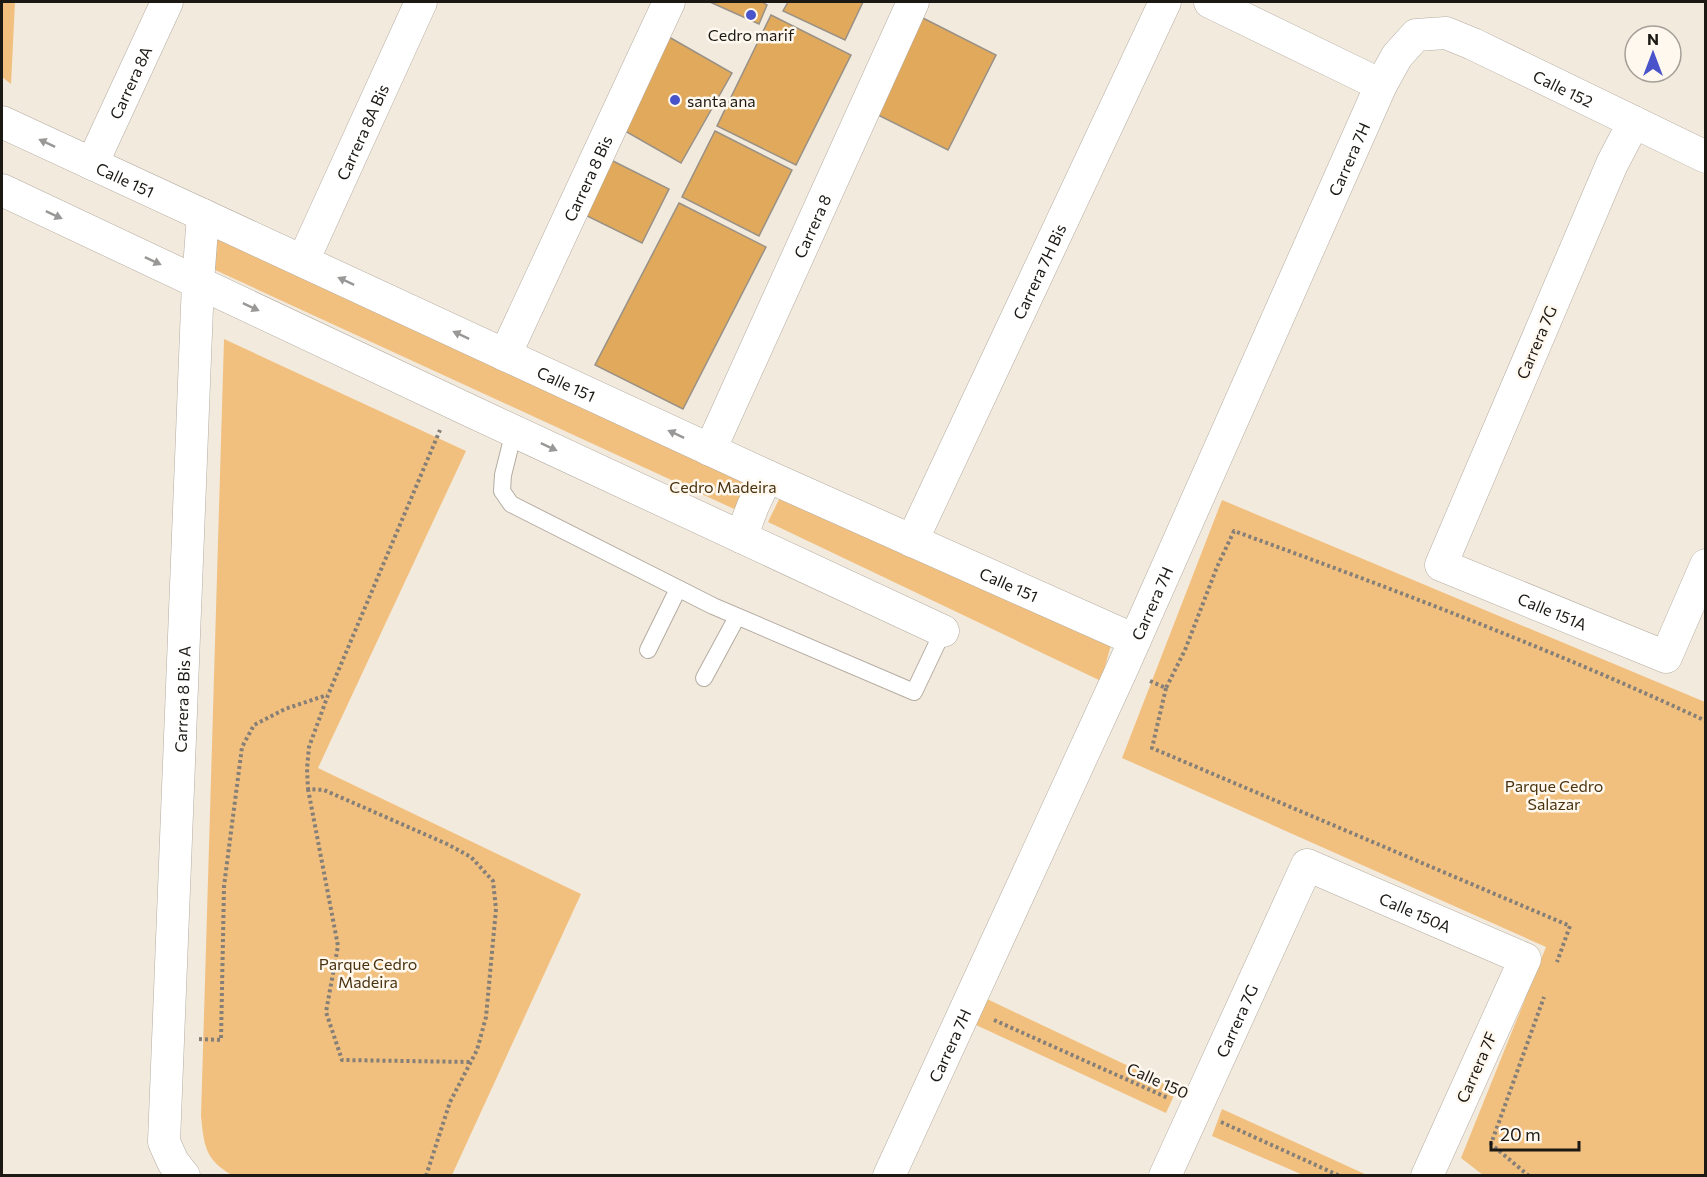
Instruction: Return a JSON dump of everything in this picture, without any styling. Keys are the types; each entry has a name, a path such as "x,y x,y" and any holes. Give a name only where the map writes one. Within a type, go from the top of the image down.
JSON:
{"street":[{"name":"Carrera 8A","path":"92,164 167,2"},
{"name":"Carrera 8A Bis","path":"303,261 421,2"},
{"name":"Carrera 8 Bis","path":"505,355 669,2"},
{"name":"Carrera 8","path":"710,450 913,2"},
{"name":"Carrera 7H Bis","path":"912,541 1165,2"},
{"path":"1210,2 1381,85"},
{"name":"Calle 152","path":"1416,35 1446,33 1706,157"},
{"name":"Carrera 7H","path":"889,1176 1122,669 1381,85 1397,56 1416,35"},
{"name":"Calle 151","path":"2,122 767,477 1135,640"},
{"name":"Carrera 7G","path":"1441,565 1607,175 1634,122"},
{"path":"2,190 943,631"},
{"name":"Carrera 8 Bis A","path":"184,1176 173,1162 164,1142 198,282 203,215"},
{"path":"741,537 767,477"},
{"name":"Calle 151A","path":"1441,565 1666,657 1706,565"},
{"name":"Carrera 7G","path":"1164,1176 1307,865"},
{"name":"Calle 150A","path":"1307,865 1525,959"},
{"name":"Carrera 7F","path":"1426,1176 1525,959"}],"lane":[{"path":"514,431 503,475 502,491 511,504 737,617 914,692 943,631"},
{"path":"648,650 678,589"},
{"path":"704,678 737,617"}],"path":[{"path":"452,402 328,695 309,747 307,769 308,789 338,946 326,1012 342,1060 470,1062"},
{"path":"1122,669 1166,688 1185,650 1217,567 1234,531 1389,588 1643,692 1706,721"},
{"path":"168,1037 221,1040 224,886 242,747 254,725 285,709 328,695"},
{"path":"308,789 324,790 447,844 471,856 493,881 496,909 486,1017 477,1050 450,1102 426,1176"},
{"name":"Calle 150","path":"966,1007 1340,1176"}],"green space":[{"path":"2,2 15,2 11,84 2,77"},
{"name":"Cedro Madeira","path":"216,235 754,481 745,514 213,269"},
{"name":"Parque Cedro Madeira","path":"224,339 466,451 318,768 581,894 452,1175 232,1175 216,1164 207,1151 201,1116"},
{"path":"783,491 1111,645 1101,681 768,522"},
{"name":"Parque Cedro Salazar","path":"1222,500 1705,702 1705,1175 1483,1175 1461,1158 1546,947 1122,758"},
{"path":"987,999 1177,1089 1166,1113 976,1025"},
{"path":"1222,1109 1367,1175 1303,1175 1212,1136"}],"building":[{"name":"Cedro marif","path":"710,2 764,2 767,5 759,24"},
{"path":"788,2 863,2 845,40 783,11"},
{"path":"771,15 851,55 796,165 717,126"},
{"path":"917,15 996,55 948,150 870,111"},
{"name":"santa ana","path":"669,37 732,73 681,163 618,127"},
{"path":"715,131 792,170 759,236 682,197"},
{"path":"607,158 669,189 642,243 579,212"},
{"path":"679,203 766,247 683,409 595,365"}],"place":[{"name":"Cedro marif","path":"751,15"},
{"name":"santa ana","path":"675,100"}]}
